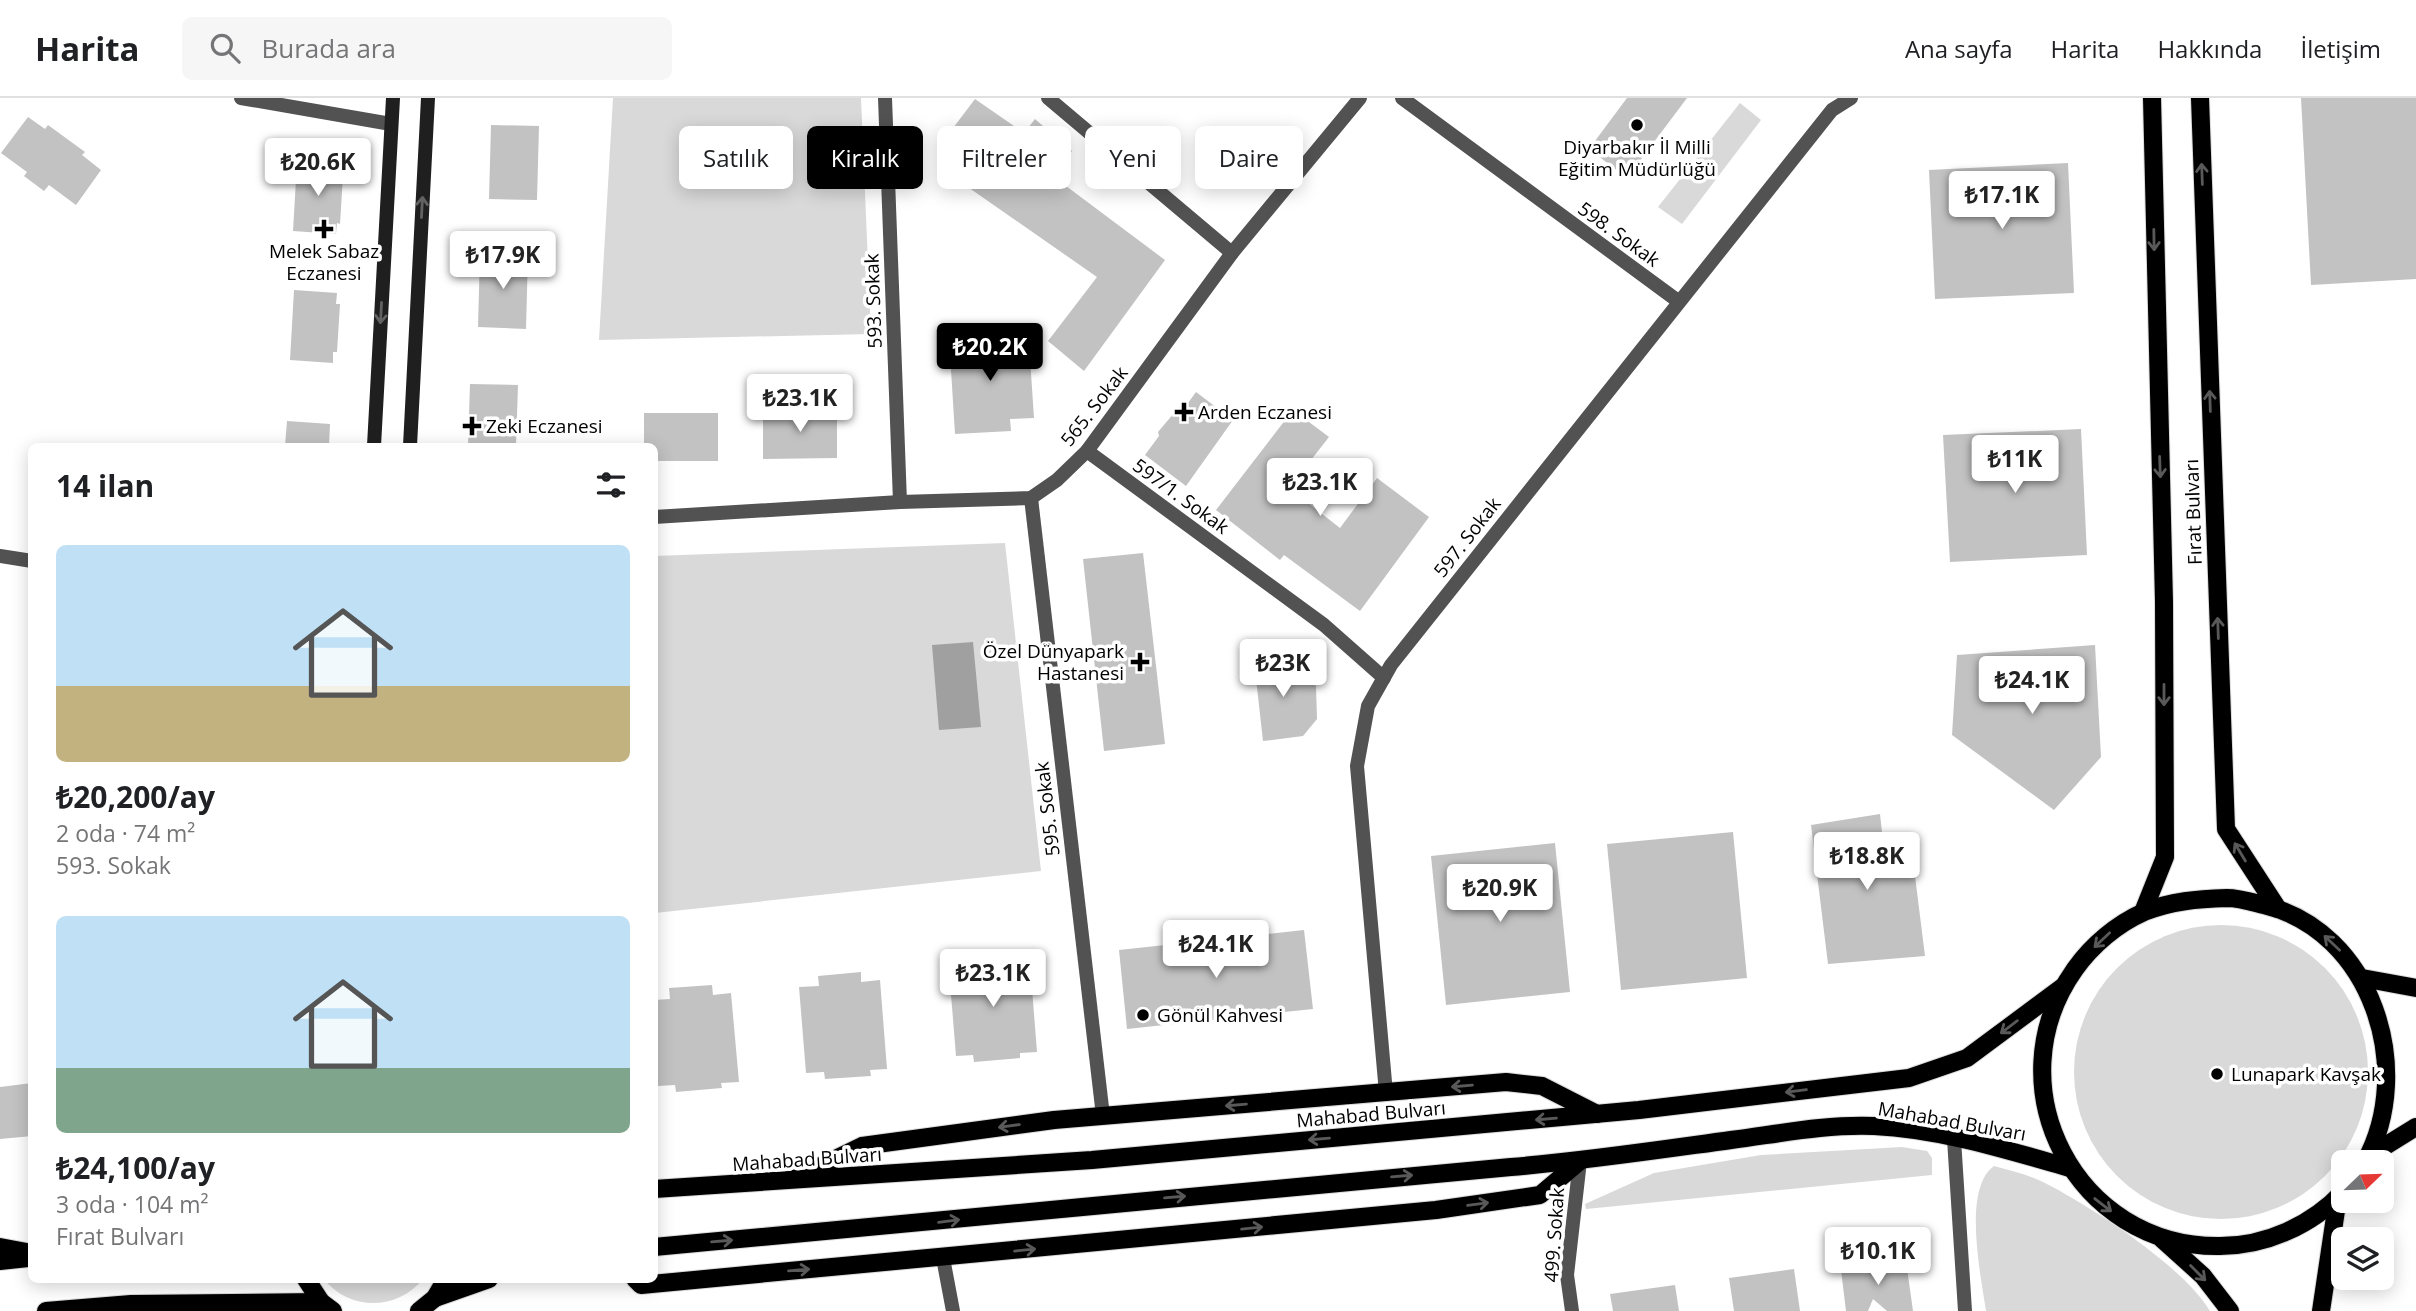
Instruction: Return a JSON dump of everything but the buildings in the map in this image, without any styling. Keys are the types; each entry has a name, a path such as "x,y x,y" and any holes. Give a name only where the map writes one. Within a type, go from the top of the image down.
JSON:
{"main road":[{"path":"374,443 393,98"},
{"path":"410,443 428,98"},
{"name":"Fırat Bulvarı","path":"2143,912 2165,856 2164,601 2152,98"},
{"name":"Fırat Bulvarı","path":"2200,98 2226,829 2278,909"},
{"path":"2331,1201 2297,1226 2274,1237 2238,1246 2200,1247 2162,1239 2127,1222 2095,1199 2070,1168 2050,1125 2041,1078 2046,1030 2064,986 2085,956 2112,931 2143,912 2187,899 2233,898 2278,909 2325,936 2362,978 2382,1020 2390,1066 2386,1113 2371,1150"},
{"path":"2362,978 2416,988"},
{"name":"Mahabad Bulvarı","path":"658,1189 1092,1160 1597,1114 1909,1078 1967,1058 2064,986"},
{"path":"787,1182 862,1146 1102,1116 1506,1082 1542,1086 1597,1114"},
{"name":"Mahabad Bulvarı","path":"658,1247 923,1224 1055,1207 1580,1161 1817,1129 1875,1126 1954,1139 2070,1168"},
{"path":"2382,1150 2413,1132"},
{"path":"658,1283 1436,1210 1540,1195 1580,1161"},
{"path":"2321,1311 2338,1213"},
{"path":"2162,1239 2203,1276 2230,1311"},
{"path":"0,1247 28,1254"},
{"path":"0,1261 28,1256"},
{"path":"309,1283 327,1306"},
{"path":"435,1298 444,1283"},
{"path":"419,1311 435,1298 478,1283"},
{"path":"46,1311 327,1306"}],"street":[{"path":"241,98 391,124"},
{"name":"593. Sokak","path":"885,98 900,502"},
{"path":"1048,98 1232,253"},
{"name":"565. Sokak","path":"1031,498 1057,480 1087,451 1232,253 1360,98"},
{"name":"598. Sokak","path":"1402,98 1678,300"},
{"name":"597. Sokak","path":"1386,1093 1357,766 1368,706 1384,678 1678,300 1832,110 1851,98"},
{"name":"597/1. Sokak","path":"1087,451 1324,625 1384,678"},
{"path":"658,517 900,502 1031,498"},
{"name":"595. Sokak","path":"1031,498 1102,1116"},
{"path":"0,556 28,560"},
{"path":"1954,1139 1965,1311"},
{"name":"499. Sokak","path":"1572,1311 1567,1275 1580,1161"},
{"path":"943,1258 953,1311"}],"shaded area":[{"path":"613,98 861,98 862,126 807,126 807,189 865,189 871,334 599,340"},
{"path":"1740,103 1761,120 1682,224 1658,207"},
{"path":"1005,543 1041,871 658,913 658,556"},
{"path":"973,642 981,727 939,730 932,645"},
{"path":"2207,926 2235,926 2264,932 2302,950 2325,968 2350,1003 2361,1029 2367,1058 2367,1086 2361,1115 2345,1150 2331,1150 2331,1169 2325,1176 2290,1201 2264,1212 2235,1218 2207,1218 2178,1212 2140,1194 2117,1176 2092,1141 2081,1115 2075,1086 2075,1058 2081,1029 2099,991 2117,968 2152,943 2178,932"},
{"path":"1902,1147 1927,1151 1932,1158 1932,1175 1586,1209 1585,1204 1654,1173 1761,1155"},
{"path":"1994,1166 2039,1180 2111,1222 2159,1257 2197,1294 2210,1311 1986,1311 1978,1256 1976,1213 1984,1177"},
{"path":"328,1283 419,1283 400,1297 373,1303 359,1302 334,1290"}],"place":[{"name":"Diyarbakır İl Milli Eğitim Müdürlüğü","path":"1637,125"},
{"name":"Melek Sabaz Eczanesi","path":"324,229"},
{"name":"Arden Eczanesi","path":"1184,412"},
{"name":"Zeki Eczanesi","path":"472,426"},
{"name":"Özel Dünyapark Hastanesi","path":"1140,662"},
{"name":"Gönül Kahvesi","path":"1143,1015"},
{"name":"Lunapark Kavşak","path":"2217,1074"}]}
